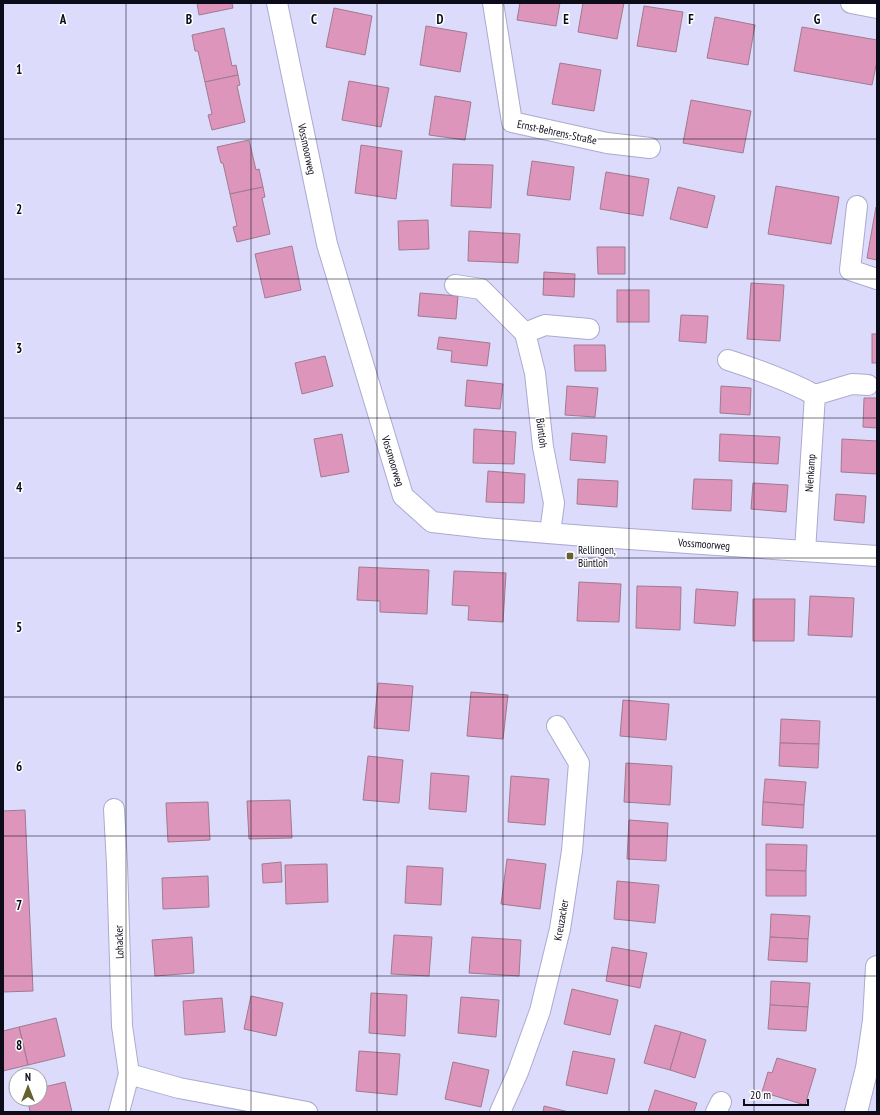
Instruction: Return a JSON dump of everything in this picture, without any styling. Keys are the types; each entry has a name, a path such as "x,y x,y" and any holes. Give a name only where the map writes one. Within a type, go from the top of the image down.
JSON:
{"main road":[{"path":"856,1112 867,1068 874,1020 877,967"}],"street":[{"name":"Vossmoorweg","path":"277,3 327,244 403,496 432,522 550,533 877,556"},
{"name":"Ernst-Behrens-Straße","path":"493,3 512,122 607,143 650,148"},
{"path":"851,3 877,8"},
{"path":"857,206 850,270 877,279"},
{"path":"455,285 481,289 525,333 545,325 589,329"},
{"name":"Büntloh","path":"525,333 535,373 543,447 554,503 550,533"},
{"path":"728,360 766,372 815,395 852,384 868,385"},
{"name":"Nienkamp","path":"805,551 815,395"},
{"name":"Kreuzacker","path":"500,1112 518,1072 540,1011 560,929 572,852 579,763 557,726"},
{"name":"Lohacker","path":"114,809 122,1026 129,1074 119,1112"},
{"path":"129,1074 179,1088 307,1112"}],"building":[{"path":"197,3 232,3 233,8 199,15"},
{"path":"520,3 560,3 556,26 517,20"},
{"path":"583,3 624,3 617,39 578,32"},
{"path":"644,6 683,12 676,52 637,46"},
{"path":"334,8 372,16 365,55 326,47"},
{"path":"715,17 755,25 748,65 707,58"},
{"path":"426,26 467,33 460,72 420,65"},
{"path":"802,27 877,40 877,61 872,85 794,71"},
{"path":"224,28 232,66 236,65 238,75 205,82 198,51 195,51 192,35"},
{"path":"560,63 601,70 594,111 552,104"},
{"path":"238,75 240,85 237,86 245,122 212,130 208,115 212,114 205,82"},
{"path":"349,81 389,88 381,127 342,120"},
{"path":"435,96 471,102 465,140 429,135"},
{"path":"691,100 751,111 743,153 683,143"},
{"path":"249,140 256,170 259,169 263,187 230,194 223,163 221,163 217,147"},
{"path":"361,145 402,151 396,199 355,193"},
{"path":"532,161 574,167 570,200 527,195"},
{"path":"453,164 493,165 491,208 451,206"},
{"path":"606,172 649,179 643,216 600,209"},
{"path":"776,186 839,197 831,244 768,234"},
{"path":"263,187 265,197 262,198 270,234 237,242 233,227 237,226 230,194"},
{"path":"678,187 715,196 707,228 670,219"},
{"path":"877,207 877,260 867,258"},
{"path":"428,220 429,249 399,250 398,221"},
{"path":"469,231 520,234 518,263 468,261"},
{"path":"292,246 301,290 265,298 255,254"},
{"path":"597,247 625,247 625,274 598,274"},
{"path":"544,272 575,274 574,297 543,295"},
{"path":"751,283 784,285 780,341 747,339"},
{"path":"617,290 649,290 649,322 617,322"},
{"path":"420,293 458,296 456,319 418,316"},
{"path":"681,315 708,316 706,343 679,341"},
{"path":"872,334 877,334 877,363 872,363"},
{"path":"439,337 490,343 487,366 451,362 452,351 437,349"},
{"path":"574,345 605,345 606,371 575,371"},
{"path":"325,356 333,386 302,394 295,363"},
{"path":"467,380 503,384 500,409 465,406"},
{"path":"567,386 598,388 595,417 565,415"},
{"path":"721,386 751,388 750,415 720,413"},
{"path":"864,398 877,398 877,428 863,427"},
{"path":"474,429 516,432 514,464 473,463"},
{"path":"572,433 607,436 605,463 570,460"},
{"path":"342,434 349,472 321,477 314,439"},
{"path":"720,434 780,437 778,464 719,461"},
{"path":"842,439 877,441 877,474 841,472"},
{"path":"488,471 525,474 524,503 486,502"},
{"path":"578,479 618,481 617,507 577,504"},
{"path":"694,479 732,480 731,511 692,509"},
{"path":"753,483 788,485 786,512 751,509"},
{"path":"836,494 866,496 864,523 834,520"},
{"path":"359,567 429,570 427,614 380,612 380,601 357,600"},
{"path":"454,571 506,573 503,622 468,620 469,606 452,605"},
{"path":"579,582 621,584 619,622 577,621"},
{"path":"637,586 681,587 680,630 636,628"},
{"path":"696,589 738,592 735,626 694,623"},
{"path":"810,596 854,598 852,637 808,635"},
{"path":"753,599 795,599 794,641 753,641"},
{"path":"378,683 413,686 409,731 374,728"},
{"path":"471,692 508,695 503,739 467,736"},
{"path":"623,700 669,704 666,740 620,736"},
{"path":"781,719 820,721 819,744 780,743"},
{"path":"780,743 819,744 818,768 779,766"},
{"path":"368,756 403,760 399,803 363,800"},
{"path":"626,763 672,766 670,805 624,802"},
{"path":"431,773 469,776 466,812 429,809"},
{"path":"511,776 549,779 545,825 508,822"},
{"path":"765,779 806,782 804,805 763,802"},
{"path":"290,800 292,838 249,839 247,801"},
{"path":"208,802 210,840 168,842 166,803"},
{"path":"763,802 804,805 803,828 762,825"},
{"path":"25,810 33,991 3,992 3,811"},
{"path":"629,820 668,823 666,861 627,859"},
{"path":"766,844 807,845 806,871 766,870"},
{"path":"507,859 546,864 540,909 501,904"},
{"path":"281,862 282,882 263,883 262,864"},
{"path":"327,864 328,902 286,904 285,865"},
{"path":"407,866 443,868 441,905 405,903"},
{"path":"766,870 806,871 806,896 766,896"},
{"path":"208,876 209,907 163,909 162,878"},
{"path":"617,881 659,885 655,923 614,919"},
{"path":"771,914 810,916 808,939 770,937"},
{"path":"394,935 432,937 429,976 391,974"},
{"path":"192,937 194,973 155,976 152,940"},
{"path":"472,937 521,940 519,976 469,973"},
{"path":"770,937 808,939 807,962 768,960"},
{"path":"612,947 647,953 640,988 606,981"},
{"path":"771,981 810,983 808,1007 770,1005"},
{"path":"572,989 618,1000 610,1035 564,1024"},
{"path":"371,993 407,995 405,1036 369,1033"},
{"path":"251,996 283,1003 276,1036 244,1029"},
{"path":"461,997 499,1000 496,1037 458,1033"},
{"path":"222,998 225,1032 185,1035 183,1001"},
{"path":"770,1005 808,1007 806,1031 768,1029"},
{"path":"56,1018 65,1056 28,1065 19,1027"},
{"path":"655,1025 681,1032 670,1070 644,1063"},
{"path":"19,1027 28,1065 8,1067 8,1070 3,1071 3,1031"},
{"path":"681,1032 706,1040 695,1078 670,1070"},
{"path":"359,1051 400,1054 397,1095 356,1091"},
{"path":"573,1051 615,1059 607,1094 566,1085"},
{"path":"777,1058 816,1069 805,1105 762,1092 768,1072 772,1073"},
{"path":"453,1062 489,1070 481,1107 445,1099"},
{"path":"65,1082 72,1112 30,1112 29,1107 48,1107 48,1086"},
{"path":"655,1090 697,1103 694,1112 648,1112"},
{"path":"544,1106 569,1112 543,1112"}],"place":[{"name":"Rellingen, Büntloh","path":"570,556"}]}
